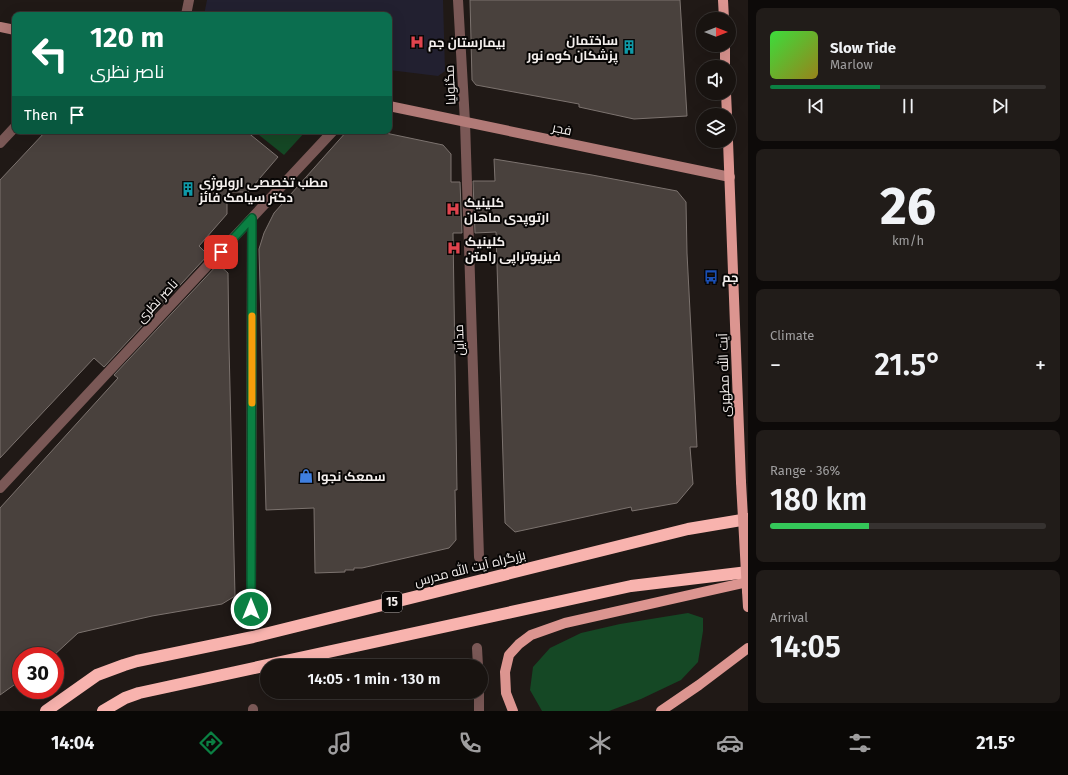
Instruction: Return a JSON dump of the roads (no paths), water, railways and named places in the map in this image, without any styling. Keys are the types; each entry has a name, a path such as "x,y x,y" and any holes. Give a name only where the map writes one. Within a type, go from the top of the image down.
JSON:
{"highway":[{"name":"بزرگراه آیت الله مدرس","path":"46,711 97,676 124,665 252,637 688,529 748,519"},
{"path":"103,711 125,698 139,693 631,586 748,572"}],"main road":[{"path":"723,0 724,12"},
{"name":"آیت الله مطهری","path":"728,148 744,465 741,482 748,607"},
{"path":"513,711 506,693 505,672 509,656 519,644 531,635 564,623 748,586"},
{"path":"661,711 699,685 748,648"}],"street":[{"path":"187,12 189,0"},
{"name":"مگنولیا","path":"458,0 465,122"},
{"path":"0,27 12,29"},
{"name":"فجر","path":"392,107 730,177"},
{"name":"مداین","path":"465,122 480,557"},
{"path":"0,143 12,130"},
{"name":"ناصر نظری","path":"0,488 330,134"},
{"path":"251,609 252,218"},
{"path":"477,648 478,659"},
{"path":"479,699 479,711"}],"place":[{"name":"بیمارستان جم","path":"417,42"},
{"name":"ساختمان پزشکان کوه نور","path":"629,47"},
{"name":"مطب تخصصی ارولوژی دکتر سیامک فائز","path":"188,189"},
{"name":"کلینیک ارتوپدی ماهان","path":"453,209"},
{"name":"کلینیک فیزیوتراپی رامتن","path":"454,248"},
{"name":"جم","path":"711,277"},
{"name":"سمعک نجوا","path":"306,476"}]}
